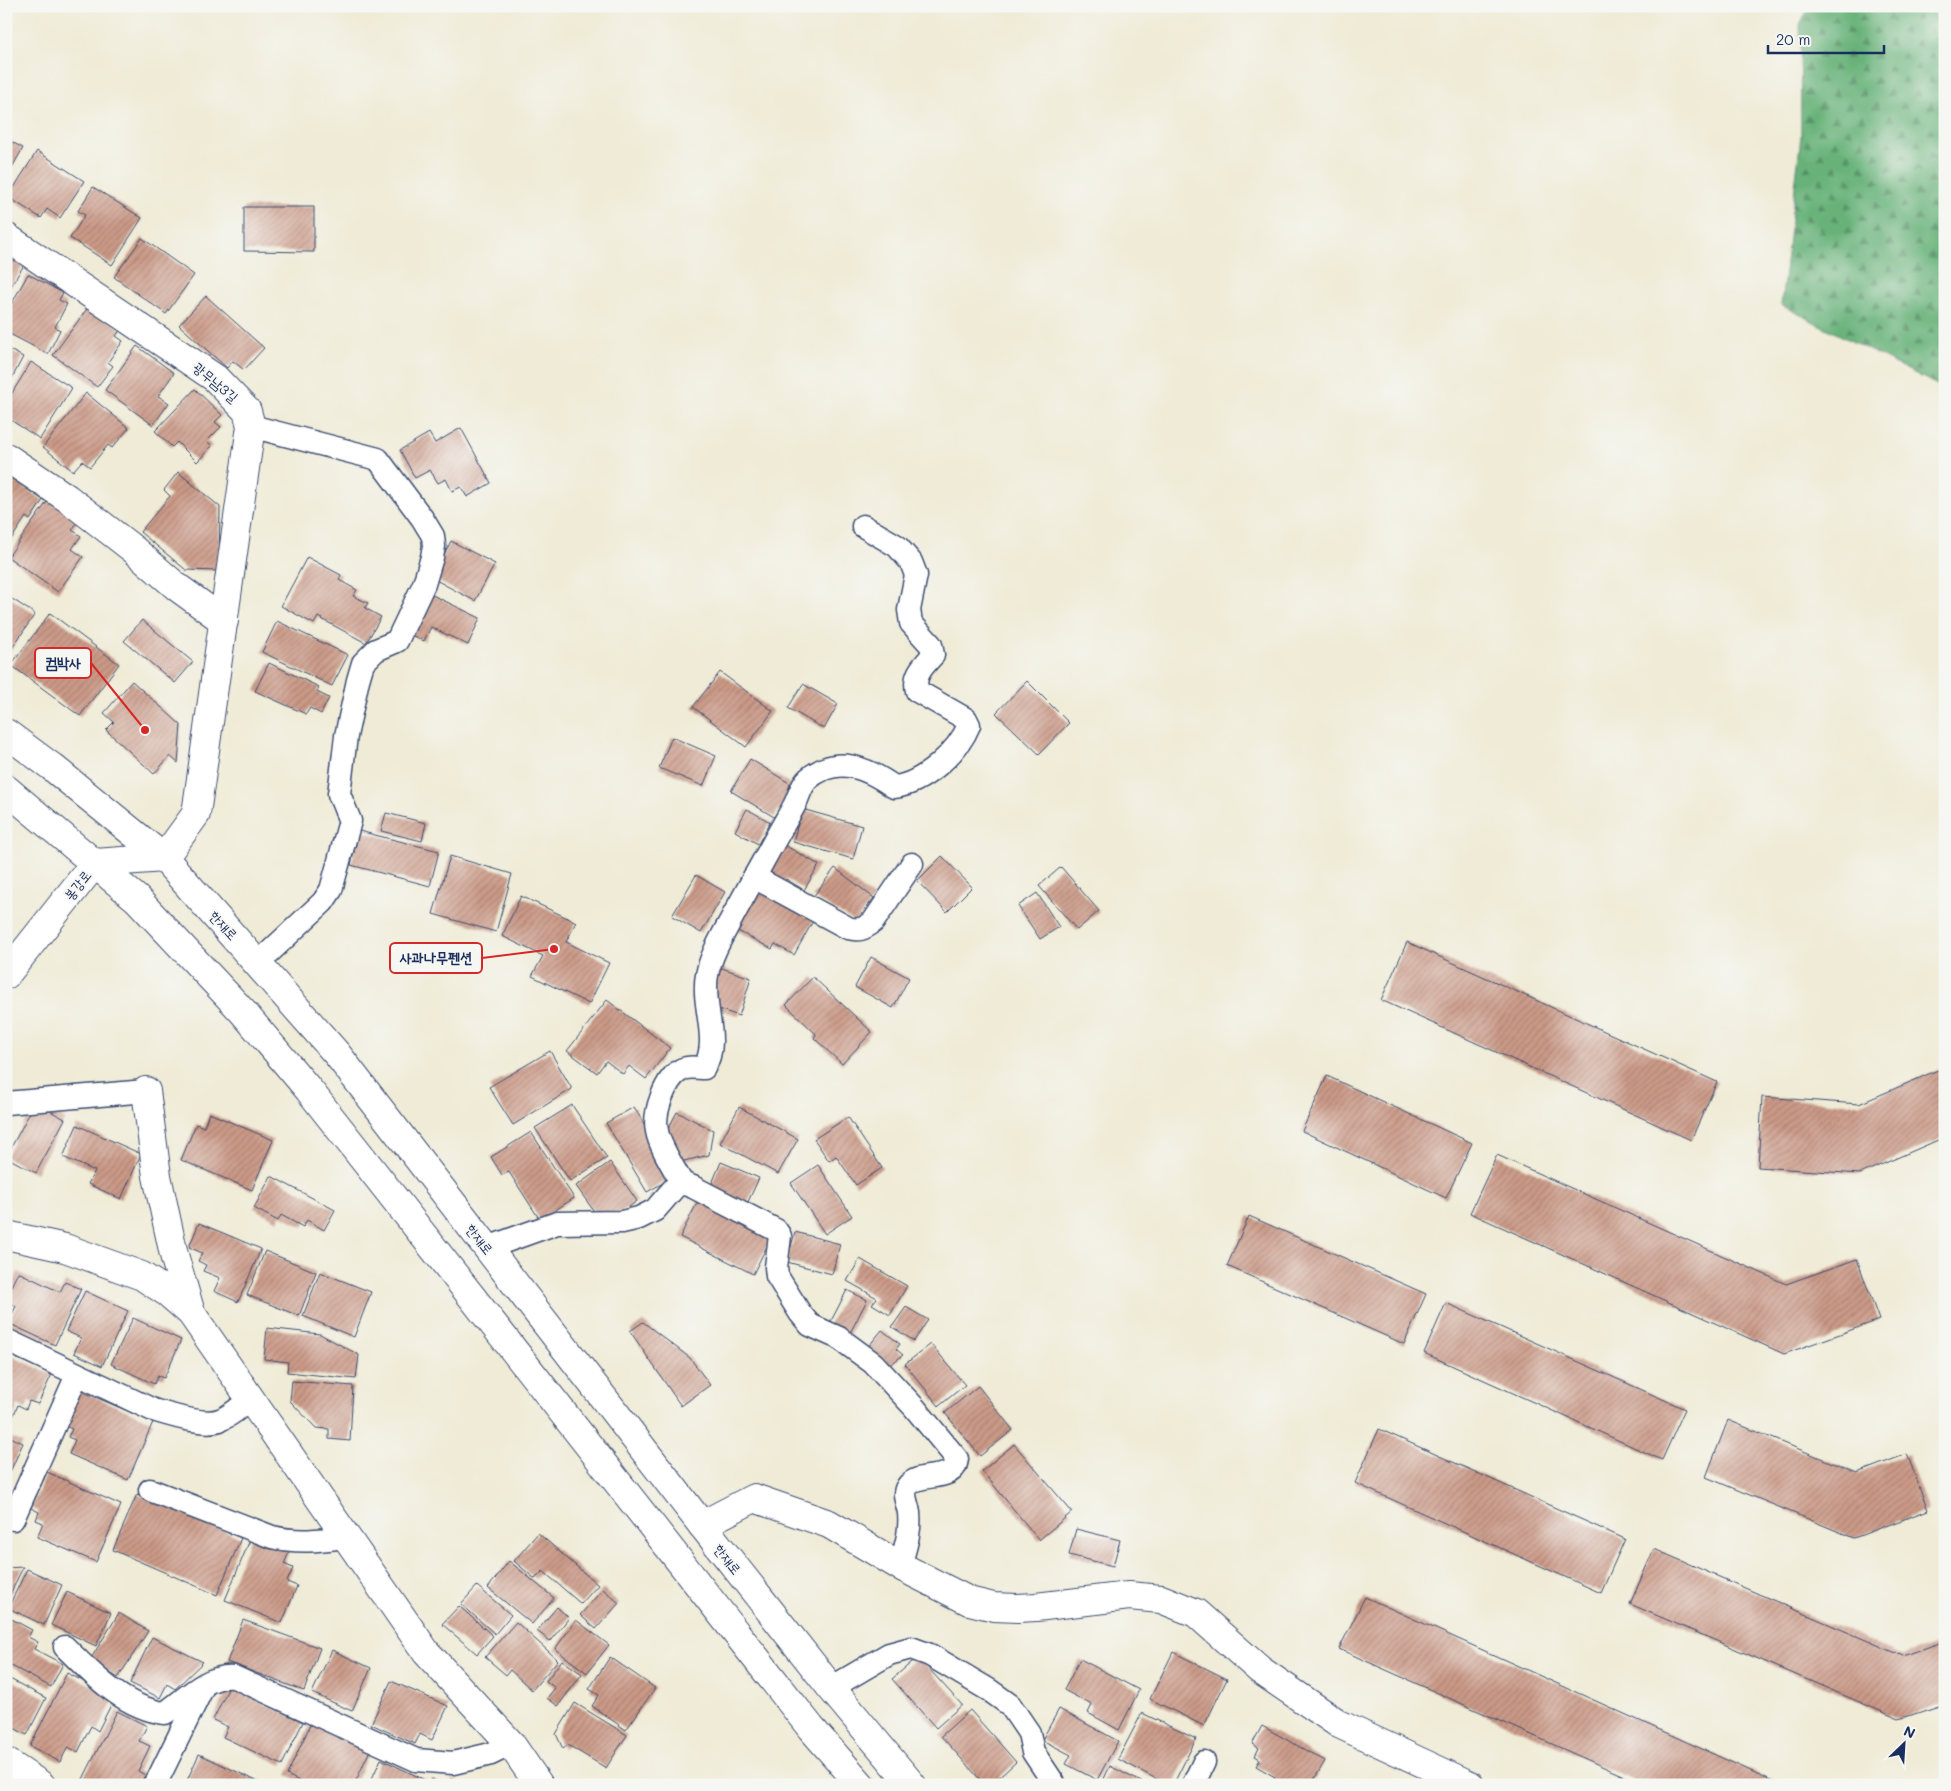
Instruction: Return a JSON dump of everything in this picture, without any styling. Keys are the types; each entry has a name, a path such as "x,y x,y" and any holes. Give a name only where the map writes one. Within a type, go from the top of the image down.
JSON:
{"street":[{"name":"광무남3길","path":"6,237 215,378 247,411 252,426"},
{"path":"164,858 196,814 252,426"},
{"path":"6,457 67,498 133,549 177,587 224,621"},
{"name":"한재로","path":"6,733 52,767 164,858 337,1054 702,1525 831,1688 912,1785"},
{"path":"6,789 137,899 243,1012 309,1090 811,1728 861,1785"},
{"name":"봉강로","path":"10,969 95,863 164,858"},
{"path":"146,1091 159,1185 174,1255 191,1313"},
{"path":"6,1235 65,1248 142,1276 191,1313 426,1652 511,1744 540,1785"},
{"path":"702,1525 754,1498 828,1524 900,1566 969,1601 994,1607 1036,1607 1130,1596 1161,1599 1196,1613 1260,1670 1339,1724 1470,1785"},
{"path":"6,1762 41,1785"}],"lane":[{"path":"252,426 378,459 422,518 433,536 434,546 429,571 424,584 397,641 376,650 363,663 346,736 339,794 350,821 331,890 323,902 258,963"},
{"path":"682,1184 657,1132 661,1099 666,1084 674,1074 683,1068 704,1068 709,1060 712,1046 705,991 709,965 806,780 831,768 847,765 873,773 894,787 905,786 936,768 965,736 969,725 966,719 917,691 915,683 920,670 933,656 931,645 911,623 909,610 916,575 911,562 897,546 864,526"},
{"path":"754,877 848,928 856,930 865,928 873,922 912,864"},
{"path":"6,1103 146,1091"},
{"path":"487,1248 557,1223 622,1222 639,1218 655,1210 675,1187 682,1184 694,1187 776,1230 780,1236 776,1267 777,1276 800,1313 810,1325 839,1338 873,1363 914,1407 957,1459 956,1466 950,1473 916,1481 908,1486 905,1495 910,1531 900,1566"},
{"path":"6,1340 153,1410 214,1422 223,1419 250,1398"},
{"path":"13,1519 77,1375"},
{"path":"150,1490 272,1537 300,1542 346,1537"},
{"path":"65,1646 106,1685 136,1706 152,1712 165,1713 204,1686 224,1676 234,1677 416,1760 453,1763 491,1754 511,1744"},
{"path":"831,1688 889,1654 911,1648 930,1655 989,1690 1010,1706 1026,1727 1033,1752 1055,1785"},
{"path":"155,1785 204,1686"},
{"path":"1193,1785 1204,1762"}],"green space":[{"path":"1810,6 1945,6 1945,389 1781,305 1801,136 1800,24"}],"building":[{"path":"6,139 23,148 6,178"},
{"path":"37,151 84,181 60,218 47,209 41,218 8,197"},
{"path":"93,187 142,218 112,265 70,238 85,215 78,211"},
{"path":"244,207 314,207 314,252 244,251"},
{"path":"142,238 194,275 166,314 114,277"},
{"path":"6,255 24,265 6,294"},
{"path":"28,274 63,293 59,300 67,304 55,327 60,330 48,354 6,332 6,314"},
{"path":"206,296 264,348 244,370 233,361 227,368 179,325"},
{"path":"89,306 121,329 116,336 123,341 108,362 113,366 97,387 53,355"},
{"path":"137,346 174,373 158,396 169,403 153,425 105,390"},
{"path":"6,348 23,357 11,380 6,377"},
{"path":"31,362 72,388 40,439 6,417 6,403"},
{"path":"195,389 222,415 215,422 221,427 207,441 212,446 197,462 177,442 172,447 155,431"},
{"path":"86,393 129,428 112,448 108,445 90,467 82,461 73,471 43,447"},
{"path":"461,428 491,483 467,497 461,487 452,491 446,479 438,483 430,470 415,478 400,450 429,433 435,443"},
{"path":"178,472 220,507 219,571 186,570 140,532 170,496 164,490"},
{"path":"6,475 43,500 30,520 26,517 6,547"},
{"path":"49,499 79,520 72,530 81,536 72,549 83,557 58,592 8,557"},
{"path":"451,541 495,564 475,601 432,578"},
{"path":"307,557 341,575 339,580 357,590 353,596 368,603 365,608 381,617 366,643 318,617 314,624 281,606"},
{"path":"426,592 480,618 468,645 431,627 424,641 407,633"},
{"path":"6,595 35,614 6,657"},
{"path":"50,613 119,664 80,716 11,665"},
{"path":"142,620 193,662 175,683 124,641"},
{"path":"277,621 348,655 332,686 262,652"},
{"path":"269,663 319,687 317,692 329,698 321,714 310,708 306,714 255,691"},
{"path":"720,672 773,711 746,747 693,707"},
{"path":"132,681 181,725 178,763 170,756 154,774 106,730 114,722 104,713"},
{"path":"1027,681 1069,723 1039,754 996,713"},
{"path":"803,684 838,704 824,729 788,708"},
{"path":"672,737 716,756 703,786 659,768"},
{"path":"750,759 794,786 774,817 731,791"},
{"path":"747,809 770,822 758,844 735,831"},
{"path":"802,809 862,826 853,859 793,842"},
{"path":"386,813 426,823 422,841 381,831"},
{"path":"359,831 439,851 430,886 351,865"},
{"path":"781,843 819,865 804,890 786,879 781,887 761,875"},
{"path":"450,856 512,874 496,932 433,914"},
{"path":"942,856 972,887 947,912 917,881"},
{"path":"1061,867 1099,911 1077,930 1039,886"},
{"path":"835,868 874,898 855,922 813,897"},
{"path":"696,875 725,892 701,933 672,916"},
{"path":"756,889 813,921 794,955 775,944 772,949 734,929"},
{"path":"1037,893 1059,927 1040,939 1018,906"},
{"path":"521,896 576,922 566,942 609,963 589,1004 532,976 543,956 502,936"},
{"path":"1407,942 1717,1082 1691,1140 1381,1000"},
{"path":"871,957 909,978 893,1008 855,987"},
{"path":"719,967 751,978 739,1016 712,1007"},
{"path":"813,977 872,1032 842,1064 814,1038 816,1034 786,1005"},
{"path":"607,1000 670,1048 646,1079 629,1066 623,1074 606,1061 597,1073 567,1051"},
{"path":"550,1051 572,1089 513,1125 489,1087"},
{"path":"1945,1067 1945,1137 1860,1174 1758,1167 1762,1097 1859,1104"},
{"path":"1327,1076 1472,1143 1446,1198 1302,1131"},
{"path":"35,1103 65,1119 36,1173 6,1157"},
{"path":"572,1105 607,1158 570,1181 535,1128"},
{"path":"634,1107 675,1176 647,1192 606,1123"},
{"path":"739,1107 798,1139 778,1174 720,1143"},
{"path":"677,1112 713,1130 709,1155 680,1162 666,1133"},
{"path":"209,1113 273,1140 252,1190 181,1160 196,1124 204,1127"},
{"path":"848,1117 882,1168 856,1185 836,1156 829,1161 814,1139"},
{"path":"77,1125 141,1154 121,1199 88,1184 95,1171 63,1157"},
{"path":"531,1132 574,1198 540,1220 509,1172 502,1175 491,1157"},
{"path":"1497,1155 1786,1284 1857,1259 1879,1320 1784,1354 1470,1213"},
{"path":"610,1162 637,1201 622,1212 596,1214 576,1186"},
{"path":"721,1162 759,1178 747,1204 710,1188"},
{"path":"818,1165 852,1216 825,1234 791,1183"},
{"path":"271,1176 335,1210 324,1230 307,1220 303,1227 281,1215 278,1221 254,1208"},
{"path":"700,1197 773,1234 753,1274 680,1237"},
{"path":"1249,1216 1426,1294 1404,1344 1227,1266"},
{"path":"199,1223 261,1249 238,1302 214,1291 220,1278 203,1271 206,1265 198,1261 202,1253 189,1247"},
{"path":"795,1232 840,1244 832,1274 787,1262"},
{"path":"265,1251 316,1272 299,1316 247,1295"},
{"path":"860,1259 907,1286 890,1315 872,1304 877,1298 847,1281"},
{"path":"18,1272 60,1292 65,1282 81,1289 55,1345 8,1323 16,1306 6,1301 6,1297"},
{"path":"320,1272 371,1292 354,1337 303,1316"},
{"path":"847,1290 867,1300 849,1335 829,1325"},
{"path":"85,1291 128,1311 102,1366 74,1353 81,1338 66,1331"},
{"path":"1446,1303 1685,1409 1662,1460 1424,1353"},
{"path":"906,1307 928,1320 914,1341 892,1327"},
{"path":"133,1318 181,1340 164,1378 158,1376 154,1384 111,1364"},
{"path":"643,1322 690,1358 710,1385 681,1406 630,1331"},
{"path":"267,1328 320,1334 359,1355 356,1379 287,1372 288,1362 264,1359"},
{"path":"882,1330 900,1344 896,1349 903,1355 890,1365 868,1347"},
{"path":"931,1344 965,1385 939,1406 905,1364"},
{"path":"6,1354 52,1374 38,1404 29,1401 26,1409 18,1405 12,1419 6,1416"},
{"path":"292,1381 353,1386 350,1441 329,1439 329,1429 316,1428 290,1401"},
{"path":"978,1386 1013,1430 980,1456 945,1413"},
{"path":"79,1390 153,1422 128,1480 69,1454 75,1440 68,1437 72,1429 63,1425"},
{"path":"1728,1420 1857,1473 1907,1454 1928,1510 1854,1538 1706,1477"},
{"path":"1379,1429 1625,1539 1601,1593 1355,1483"},
{"path":"6,1435 23,1443 10,1472 6,1471"},
{"path":"1014,1444 1072,1512 1039,1540 982,1471"},
{"path":"47,1472 121,1505 96,1562 37,1537 43,1523 36,1520 39,1512 31,1508"},
{"path":"137,1494 241,1538 217,1595 113,1550"},
{"path":"1076,1529 1120,1540 1113,1566 1069,1555"},
{"path":"538,1533 598,1585 581,1604 543,1571 535,1579 514,1561"},
{"path":"252,1535 290,1550 284,1564 293,1568 287,1582 297,1586 282,1623 225,1600"},
{"path":"1654,1549 1903,1656 1945,1641 1945,1704 1899,1719 1630,1604"},
{"path":"509,1561 554,1598 532,1624 488,1588"},
{"path":"23,1567 6,1603 6,1568"},
{"path":"27,1569 62,1585 44,1625 8,1608"},
{"path":"477,1586 511,1615 495,1634 461,1604"},
{"path":"603,1589 619,1603 596,1629 580,1615"},
{"path":"67,1592 111,1613 96,1646 51,1625"},
{"path":"1365,1597 1782,1785 1644,1785 1339,1649"},
{"path":"459,1606 493,1636 477,1654 442,1624"},
{"path":"557,1607 569,1618 550,1641 537,1631"},
{"path":"119,1613 148,1631 118,1678 90,1660"},
{"path":"6,1616 32,1630 28,1637 38,1642 34,1649 63,1664 51,1687 6,1663"},
{"path":"243,1620 320,1648 304,1691 227,1662"},
{"path":"576,1620 609,1645 587,1673 555,1649"},
{"path":"516,1622 558,1660 532,1690 510,1670 506,1675 485,1657"},
{"path":"152,1637 203,1662 175,1689 167,1684 160,1698 130,1683"},
{"path":"332,1650 371,1668 352,1711 312,1693"},
{"path":"1173,1652 1227,1679 1204,1726 1150,1699"},
{"path":"610,1657 655,1688 626,1730 592,1706 599,1695 589,1689"},
{"path":"918,1657 962,1705 936,1728 892,1679"},
{"path":"1080,1659 1139,1690 1119,1730 1088,1713 1092,1705 1064,1690"},
{"path":"562,1660 582,1674 558,1706 547,1698 555,1688 546,1681"},
{"path":"67,1673 115,1697 98,1731 91,1726 78,1752 68,1747 60,1762 30,1746"},
{"path":"6,1677 46,1698 27,1735 6,1724"},
{"path":"391,1681 448,1706 432,1740 420,1734 415,1744 371,1724"},
{"path":"229,1687 303,1722 282,1765 223,1737 228,1727 213,1720"},
{"path":"575,1703 627,1735 606,1768 568,1745 563,1749 556,1734"},
{"path":"1059,1709 1118,1741 1097,1780 1066,1764 1071,1755 1042,1740"},
{"path":"970,1710 1016,1762 991,1785 985,1785 941,1736"},
{"path":"117,1711 147,1726 139,1741 150,1746 138,1771 145,1775 140,1785 80,1785"},
{"path":"1142,1713 1196,1739 1173,1785 1168,1785 1118,1759"},
{"path":"312,1721 371,1748 354,1785 347,1781 345,1785 307,1785 287,1775"},
{"path":"1262,1726 1325,1761 1311,1785 1271,1785 1275,1777 1256,1766 1260,1759 1255,1756 1259,1748 1252,1744"},
{"path":"199,1754 265,1785 185,1785"},
{"path":"381,1759 427,1781 425,1785 369,1785"},
{"path":"1110,1766 1147,1785 1101,1785"},
{"path":"432,1779 443,1785 429,1785"},
{"path":"453,1779 466,1785 449,1785"}],"place":[{"name":"컴박사","path":"145,730"},
{"name":"사과나무펜션","path":"554,949"}]}
